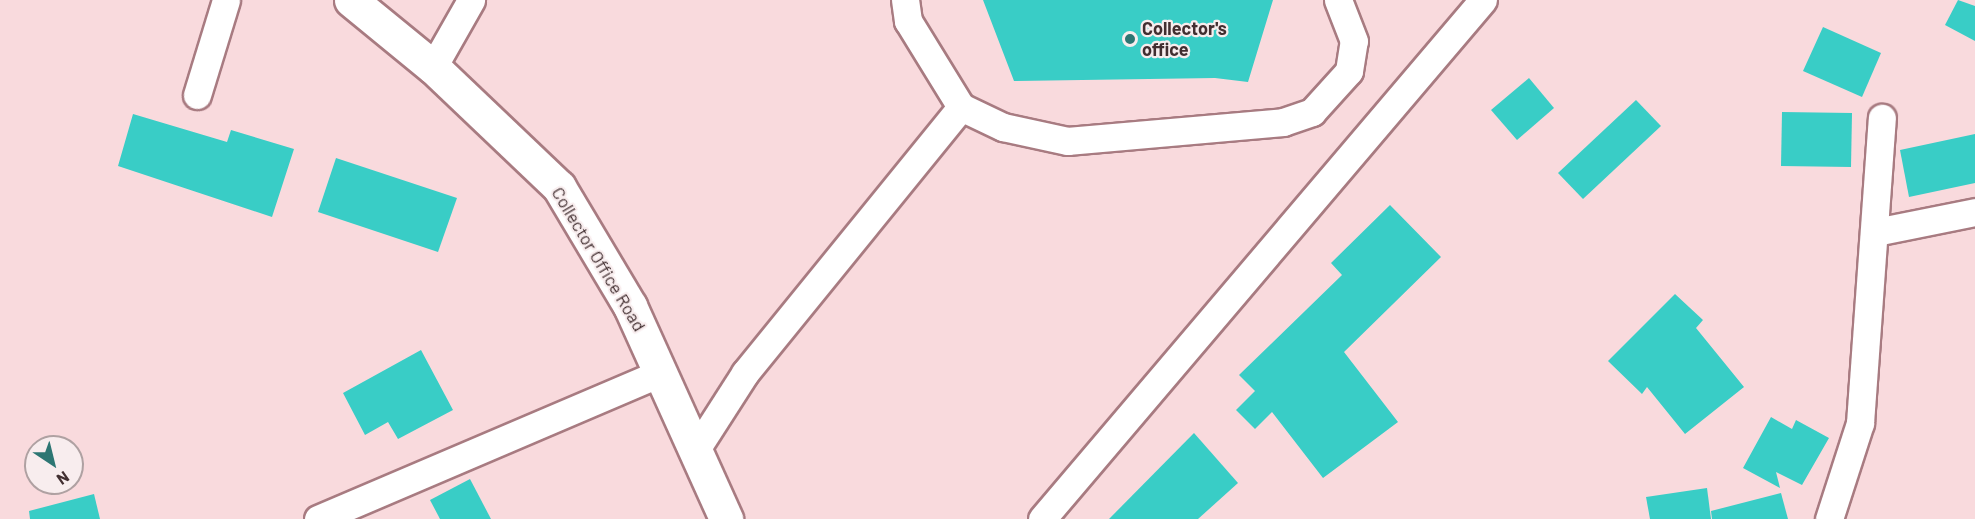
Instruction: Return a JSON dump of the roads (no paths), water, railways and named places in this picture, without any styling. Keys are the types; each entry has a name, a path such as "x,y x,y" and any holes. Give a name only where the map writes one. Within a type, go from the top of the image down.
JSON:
{"main road":[{"name":"Collector Office Road","path":"351,0 433,67 559,187 630,306 726,519"}],"street":[{"path":"197,95 226,0"},
{"path":"433,67 471,0"},
{"path":"905,0 908,21 961,107 1003,127 1067,141 1283,122 1312,112 1349,71 1354,41 1338,0"},
{"path":"1042,519 1484,0"},
{"path":"694,452 744,373 961,107"},
{"path":"1830,519 1860,423 1882,118"},
{"path":"1875,232 1975,212"},
{"path":"318,519 661,373"}],"place":[{"name":"Collector's office","path":"1130,39"}]}
